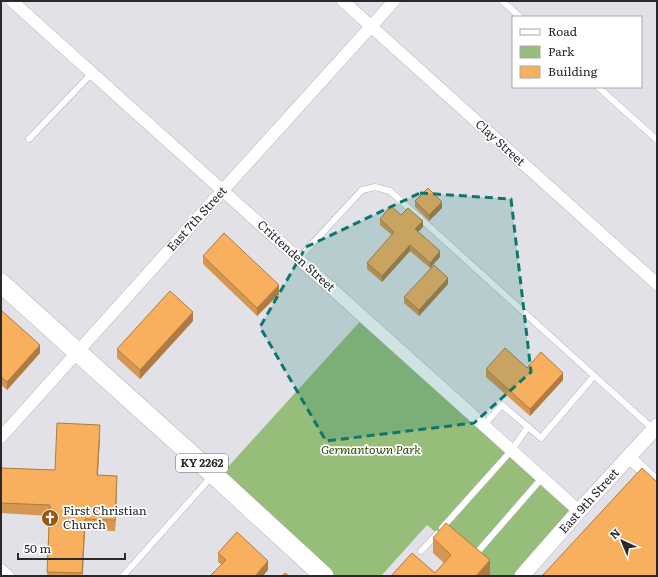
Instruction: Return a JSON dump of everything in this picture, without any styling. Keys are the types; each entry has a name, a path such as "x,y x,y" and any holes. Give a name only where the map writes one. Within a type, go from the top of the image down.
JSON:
{"main road":[{"name":"KY 2262","path":"1,283 324,576"}],"street":[{"name":"Crittenden Street","path":"12,1 579,511"},
{"name":"Clay Street","path":"343,1 657,284"},
{"name":"East 7th Street","path":"1,437 394,1"},
{"name":"East 9th Street","path":"522,576 579,511 656,428"},
{"path":"629,457 657,483"},
{"path":"1,570 8,576"}],"lane":[{"path":"502,1 519,16"},
{"path":"30,139 92,73"},
{"path":"599,88 657,140"},
{"path":"299,258 362,190 375,187 390,191 594,376 656,428"},
{"path":"484,425 502,405 541,438 594,376"},
{"path":"421,552 512,451 528,427"},
{"path":"123,576 213,474"},
{"path":"469,551 474,556 542,478"},
{"path":"442,528 448,533"}],"highlighted area":[{"path":"420,193 511,199 531,372 474,423 326,441 260,327 306,247"}],"green space":[{"name":"Germantown Park","path":"364,317 579,511 522,576 486,576 427,525 381,576 324,576 218,478"}],"building":[{"path":"428,188 442,202 429,215 415,201"},
{"path":"391,206 401,215 408,208 423,221 415,229 440,251 430,263 410,245 382,276 367,263 394,232 380,219"},
{"path":"224,233 279,285 257,308 203,256"},
{"path":"434,265 448,278 419,310 404,297"},
{"path":"170,291 193,312 140,370 117,349"},
{"path":"2,311 40,345 7,382 1,377"},
{"path":"505,348 527,368 541,352 563,373 530,409 486,369"},
{"path":"57,423 100,425 97,475 117,476 115,520 85,519 82,573 47,572 50,505 1,503 1,468 55,470"},
{"path":"642,468 657,482 657,576 542,576"},
{"path":"446,523 490,560 476,576 391,576 412,553 435,573 451,555 433,538"},
{"path":"237,532 268,561 255,576 210,576 226,560 218,553"},
{"path":"285,573 289,576 282,576"}],"place":[{"name":"First Christian Church","path":"50,518"}]}
